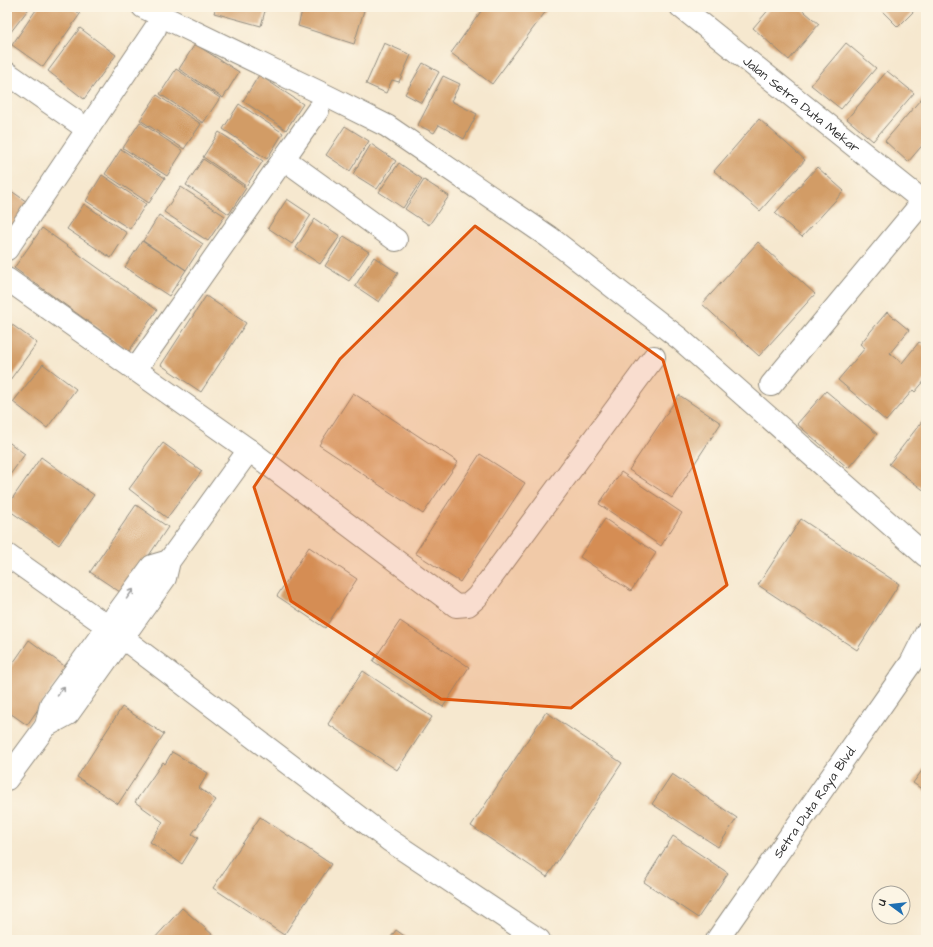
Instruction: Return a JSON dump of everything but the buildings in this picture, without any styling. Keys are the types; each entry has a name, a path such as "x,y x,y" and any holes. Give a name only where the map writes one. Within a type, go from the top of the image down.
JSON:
{"street":[{"path":"143,7 387,126 549,238 680,339 926,556"},
{"name":"Jalan Setra Duta Mekar","path":"681,7 925,200"},
{"path":"7,248 155,29"},
{"path":"7,73 87,129"},
{"path":"136,369 318,110"},
{"path":"284,160 396,240"},
{"path":"771,386 925,200"},
{"path":"7,279 249,450 456,606 468,604 477,597 654,357"},
{"path":"7,779 46,726 51,704 165,578 169,561 249,450"},
{"path":"7,555 115,632 389,840 539,940"},
{"name":"Setra Duta Raya Blvd.","path":"717,940 918,657 926,633"}],"highlighted area":[{"path":"475,226 663,360 727,585 571,708 441,699 291,601 254,487 340,359"}]}
